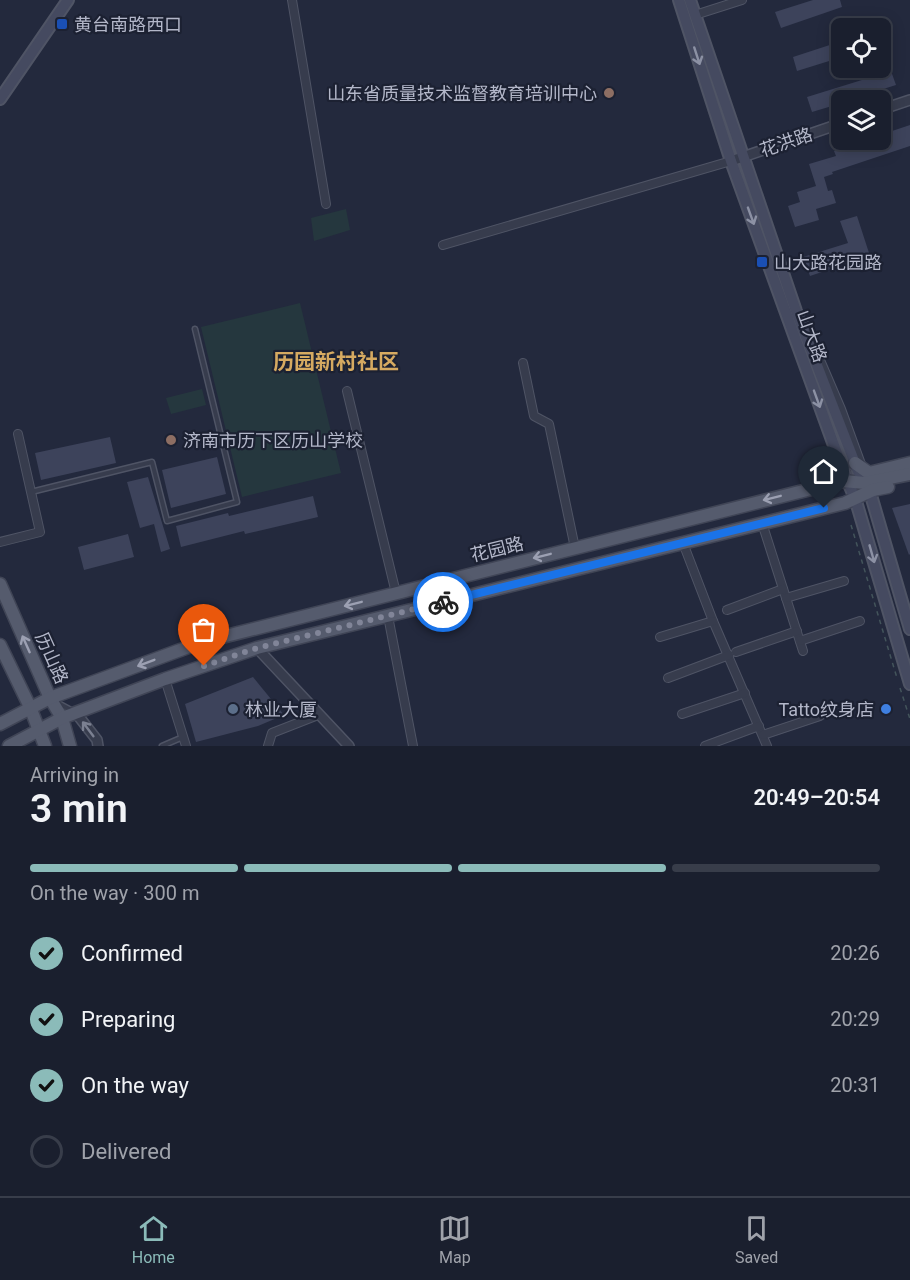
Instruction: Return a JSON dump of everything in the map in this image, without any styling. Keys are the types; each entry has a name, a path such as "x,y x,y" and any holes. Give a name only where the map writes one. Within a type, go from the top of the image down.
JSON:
{"main road":[{"path":"0,99 68,0"},
{"name":"山大路","path":"679,0 855,498 910,684"},
{"name":"山大路","path":"690,0 736,159 867,487 910,629"},
{"path":"859,467 869,473 910,463"},
{"name":"花园路","path":"9,746 62,718 165,679 257,648 845,503 855,498 867,487 910,474"},
{"name":"花园路","path":"0,724 50,698 202,642 843,481 867,487 910,482"},
{"name":"历山路","path":"0,584 50,698 62,718 70,746"},
{"path":"0,645 30,707 45,746"}],"street":[{"path":"292,0 326,204"},
{"path":"695,15 742,0"},
{"path":"891,106 910,100"},
{"name":"花洪路","path":"736,159 831,127"},
{"path":"443,245 736,159"},
{"path":"523,363 534,416 549,424 575,548"},
{"path":"347,392 396,593"},
{"path":"0,542 40,532 18,434"},
{"path":"762,523 804,651"},
{"path":"683,543 713,621 732,654 767,746"},
{"path":"786,598 844,581"},
{"path":"727,610 783,589"},
{"path":"388,616 413,746"},
{"path":"660,637 713,621"},
{"path":"800,641 860,621"},
{"path":"668,678 797,631"},
{"path":"257,648 349,746"},
{"path":"165,679 186,746"},
{"path":"682,714 746,693"},
{"path":"76,713 97,740 98,746"},
{"path":"268,746 272,733 318,715"},
{"path":"763,735 820,716"},
{"path":"705,746 759,726"}],"lane":[{"path":"31,492 152,462 167,521 237,502 195,329"},
{"path":"50,698 76,713"},
{"path":"162,746 183,737"}],"path":[{"path":"850,526 910,719"}],"shaded area":[{"path":"346,209 350,230 314,241 311,218"},
{"path":"300,303 341,473 242,497 201,327"},
{"path":"202,389 206,405 171,414 166,398"}],"building":[{"path":"813,0 840,0 842,7 781,28 775,12"},
{"path":"831,45 831,60 797,71 793,57"},
{"path":"891,71 896,85 880,90 831,90 831,106 812,112 807,97 868,78 891,78"},
{"path":"910,125 910,146 832,172 833,174 824,177 828,191 832,190 836,203 816,209 819,220 795,227 788,206 800,202 797,192 816,186 809,164 836,156 834,151 837,150 891,150 891,131"},
{"path":"857,216 870,256 810,276 803,257 848,243 840,221"},
{"path":"110,437 116,463 41,480 35,453"},
{"path":"217,457 226,494 171,508 162,470"},
{"path":"148,477 170,549 161,552 154,524 140,528 127,482"},
{"path":"313,496 318,517 245,534 244,531 181,547 176,526"},
{"path":"910,504 910,554 909,555 892,508"},
{"path":"128,534 134,557 84,570 78,547"},
{"name":"林业大厦","path":"253,677 284,715 258,726 196,742 185,704"}],"way so far":[{"path":"204,666 257,648 443,602"}],"place":[{"name":"黄台南路西口","path":"62,24"},
{"name":"山东省质量技术监督教育培训中心","path":"609,93"},
{"name":"山大路花园路","path":"762,262"},
{"name":"济南市历下区历山学校","path":"171,440"},
{"name":"林业大厦","path":"233,709"},
{"name":"Tatto纹身店","path":"886,709"}],"district":[{"name":"历园新村社区","path":"336,362"}],"route":[{"path":"443,602 824,508"}]}
